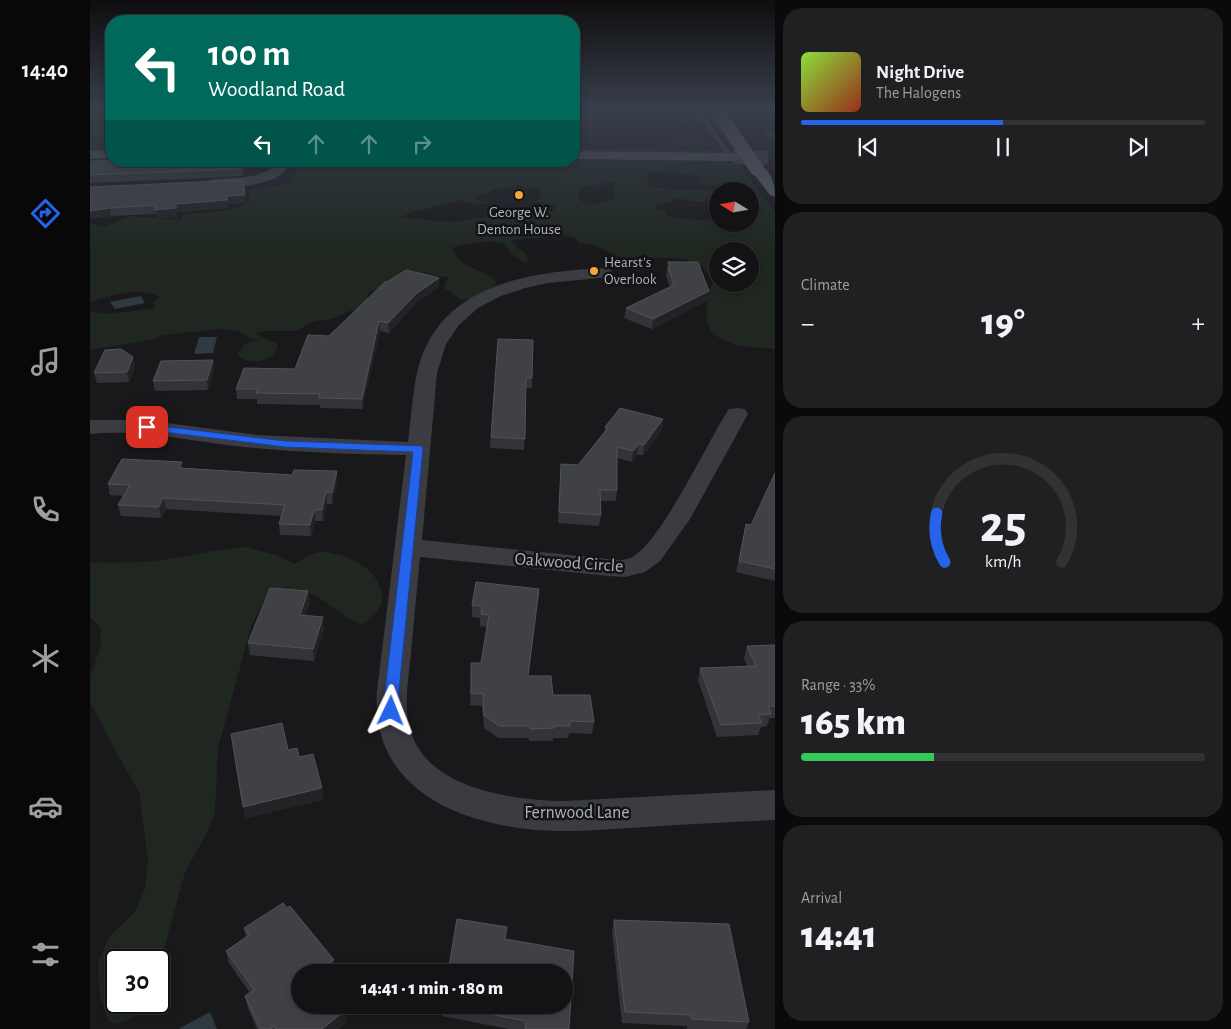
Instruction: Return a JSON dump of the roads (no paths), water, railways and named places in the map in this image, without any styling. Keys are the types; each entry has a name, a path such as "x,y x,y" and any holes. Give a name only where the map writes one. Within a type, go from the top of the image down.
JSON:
{"main road":[{"path":"580,155 732,157"},
{"path":"747,155 775,192"}],"street":[{"path":"254,180 262,167"},
{"path":"198,185 254,180 278,172 282,167"},
{"name":"Fernwood Lane","path":"604,273 541,278 516,284 482,298 462,313 438,342 429,362 407,547 391,711 396,739 424,775 441,789 465,800 506,810 536,815 578,815 775,805"},
{"name":"Oakwood Circle","path":"407,547 599,567 626,568 642,564 660,546 737,414"},
{"path":"90,428 136,426 285,444 418,449"}],"tunnel":[{"path":"733,157 775,158"}],"place":[{"name":"George W. Denton House","path":"519,195"},
{"name":"Hearst's Overlook","path":"594,271"}]}
